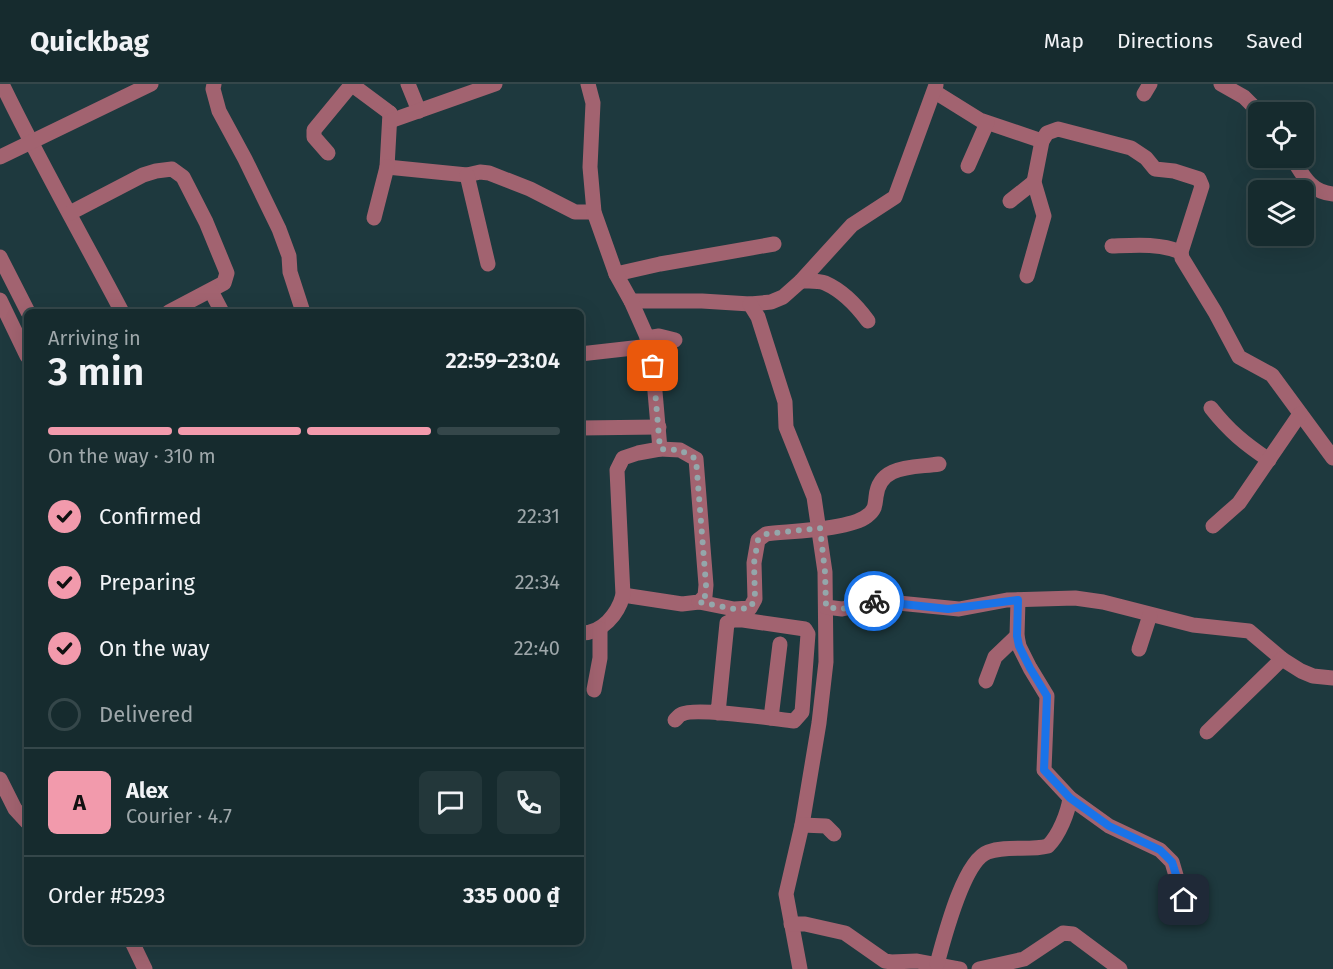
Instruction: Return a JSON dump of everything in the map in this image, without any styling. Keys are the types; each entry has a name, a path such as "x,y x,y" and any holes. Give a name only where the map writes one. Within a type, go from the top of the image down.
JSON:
{"street":[{"path":"2,84 30,142 120,309"},
{"path":"0,157 151,84"},
{"path":"213,84 219,111 279,229 289,256 290,272 302,309"},
{"path":"328,153 314,137 314,130 351,84 390,117"},
{"path":"408,84 417,107"},
{"path":"417,107 466,84"},
{"path":"390,117 495,84"},
{"path":"588,84 593,103 590,167 594,212 616,274 649,342 660,449"},
{"path":"1221,84 1249,102"},
{"path":"631,301 750,304 771,302 783,297 801,281 852,225 895,197 936,86 987,123 1042,141"},
{"path":"374,218 387,167 390,117"},
{"path":"968,166 987,123"},
{"path":"1027,276 1044,216 1034,182 1042,141 1047,133 1058,129 1126,146 1146,158 1155,169 1174,171 1199,179 1202,186 1181,252 1182,258 1239,357 1272,375 1333,458"},
{"path":"387,167 467,175 480,172 489,173 530,189 575,212 594,212"},
{"path":"1299,168 1309,184 1322,193 1333,194"},
{"path":"70,213 143,175 172,169 183,177 207,222 227,273 224,283 175,309"},
{"path":"467,175 488,264"},
{"path":"1010,201 1034,182"},
{"path":"616,274 774,244"},
{"path":"1112,246 1142,244 1168,247 1181,252"},
{"path":"0,256 26,309"},
{"path":"801,281 823,282 856,306 868,321"},
{"path":"211,291 220,309"},
{"path":"0,300 24,350"},
{"path":"750,304 758,318 785,402 786,428 814,497 825,572 826,662 819,723 802,825 786,894 800,969"},
{"path":"584,353 649,342 659,336 675,339"},
{"path":"1211,408 1239,440 1269,460"},
{"path":"1213,526 1239,503 1300,414"},
{"path":"584,428 659,427"},
{"path":"584,633 600,629 619,608 623,595 617,470 623,458 660,449 680,450 696,459 706,585 705,596 699,602"},
{"path":"753,615 754,563 758,540 766,534 820,528 866,518 876,508 879,480 887,473 939,464"},
{"path":"623,595 682,604 699,602 806,629 808,634 802,712 794,721 718,713 682,713 675,720"},
{"path":"826,607 842,609 878,601 959,609 1007,600 1075,598 1103,602 1193,625 1249,631 1300,671 1313,676 1333,678"},
{"path":"1018,600 1017,636 1030,668 1047,696 1044,770 1070,798 1109,826 1160,850 1172,862 1188,916"},
{"path":"718,713 727,623 753,615"},
{"path":"1139,649 1150,615"},
{"path":"594,690 600,658 600,629"},
{"path":"986,681 995,657 1017,636"},
{"path":"771,718 780,644"},
{"path":"1207,732 1282,659"},
{"path":"0,779 15,809 24,819"},
{"path":"937,963 954,904 978,858 986,852 1048,846 1066,813 1070,798"},
{"path":"802,825 826,826 834,834"},
{"path":"791,924 806,924 846,933 885,961 937,963 960,969"},
{"path":"979,969 1003,967 1024,959 1063,933 1073,934 1120,969"},
{"path":"133,945 145,969"}],"way so far":[{"path":"653,366 660,449 680,450 696,459 699,472 706,585 705,596 699,602 734,609 750,608 755,599 754,563 758,540 766,534 820,528 826,607 842,609 874,601"}],"route":[{"path":"874,601 959,609 1018,600 1019,646 1030,668 1046,690 1047,696 1044,770 1070,798 1109,826 1160,850 1172,862 1184,900"}]}
